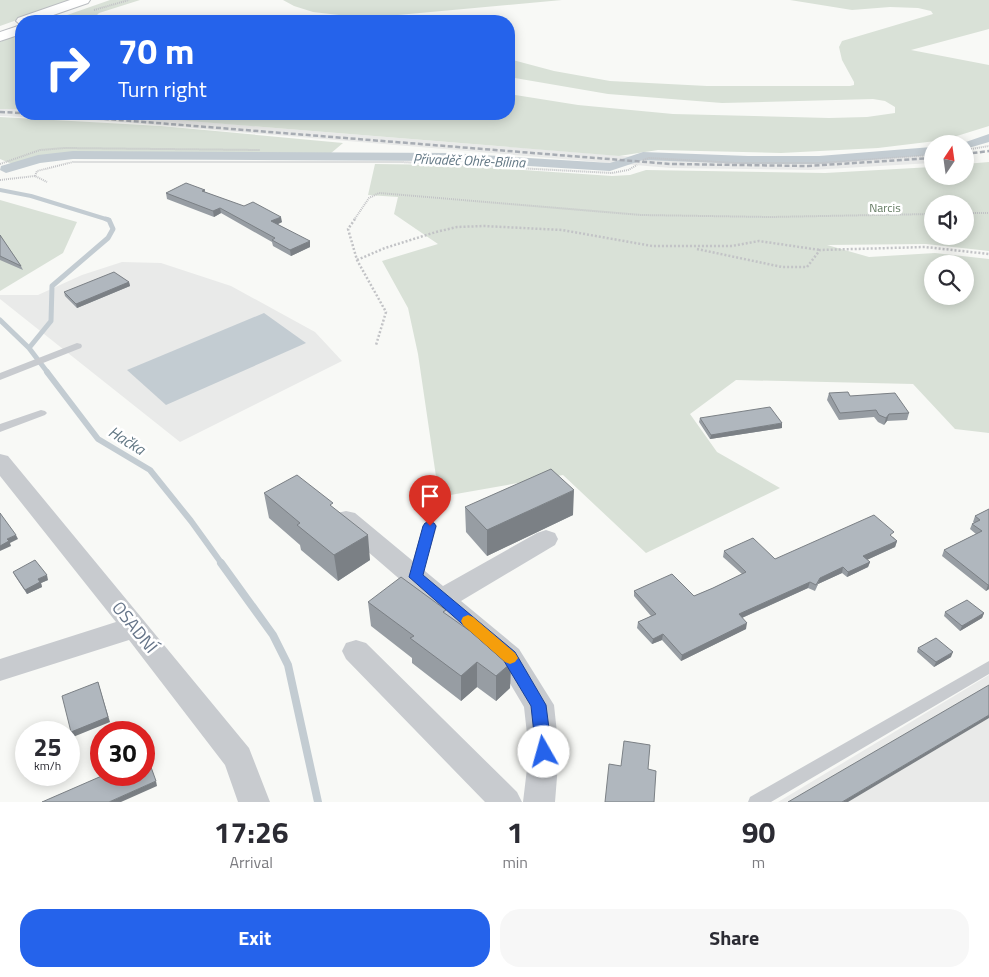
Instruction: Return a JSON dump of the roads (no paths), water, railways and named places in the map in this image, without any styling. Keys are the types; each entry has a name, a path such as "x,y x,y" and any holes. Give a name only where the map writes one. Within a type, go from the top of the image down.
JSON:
{"highway":[{"path":"57,15 100,0"},
{"path":"50,15 86,6"},
{"path":"0,30 15,25"},
{"path":"0,37 15,31"}],"street":[{"name":"OSADNÍ","path":"0,461 135,627 238,758 254,802"},
{"path":"345,518 443,599 509,657 538,705 544,752 540,802"},
{"path":"443,599 546,539"},
{"path":"0,670 135,627"},
{"path":"356,651 506,802"}],"lane":[{"path":"0,377 77,346"},
{"path":"0,428 41,413"},
{"path":"416,577 430,526"},
{"path":"756,802 989,667"}],"waterway":[{"name":"Přivaděč Ohře-Bílina","path":"974,142 989,138"},
{"name":"Přivaděč Ohře-Bílina","path":"6,169 38,159 73,155 450,157 610,167 643,156 748,160 819,160 924,152"},
{"name":"Hačka","path":"0,190 31,196 109,220"},
{"name":"Hačka","path":"29,348 51,321 52,286 108,238 113,229 109,220"},
{"path":"0,320 29,348"},
{"name":"Hačka","path":"29,348 48,373"},
{"name":"Hačka","path":"47,372 98,439 150,470 191,521 222,564"},
{"name":"Hačka","path":"221,563 273,635 288,665 318,802"}],"railway":[{"path":"0,112 15,113"},
{"path":"119,120 671,164 808,166 924,159"},
{"path":"974,153 989,151"}],"park label":[{"name":"Narcis","path":"885,207"}]}
